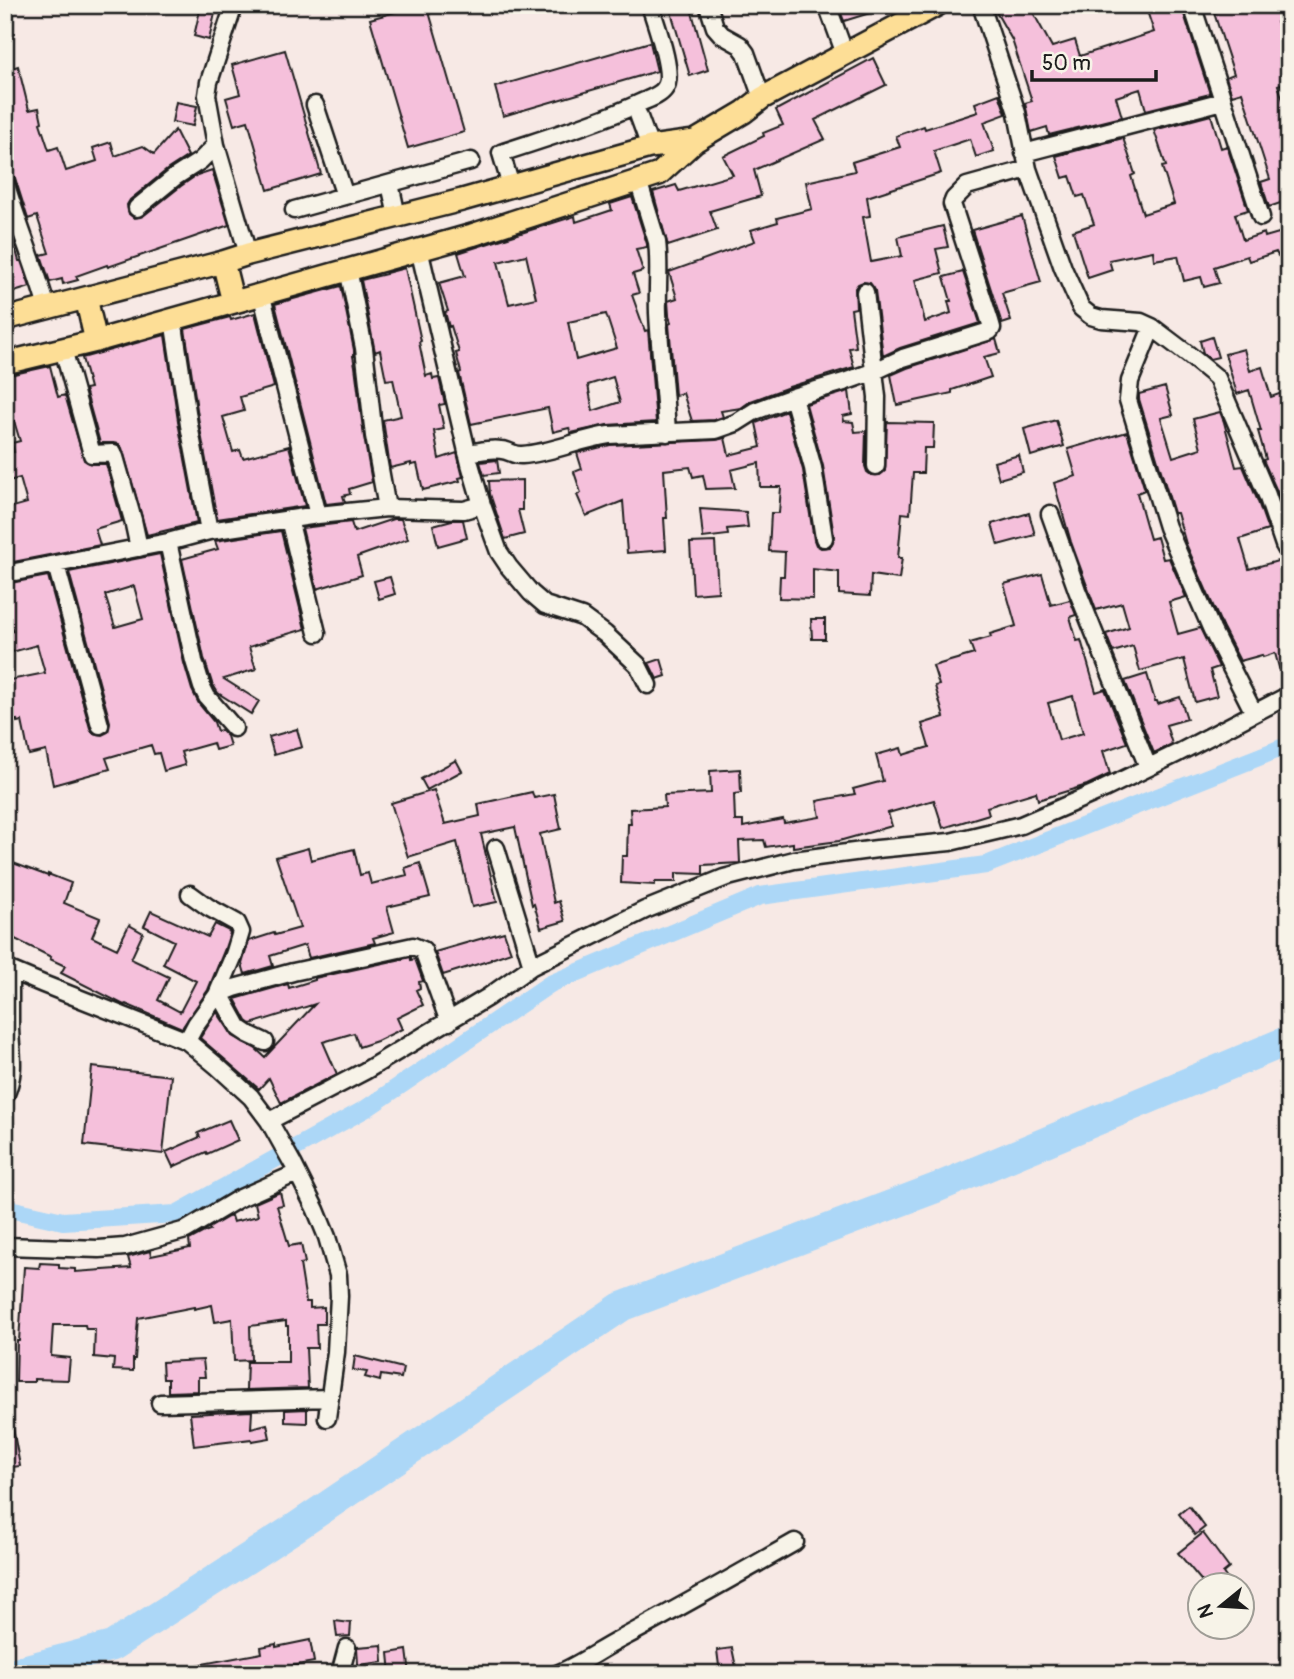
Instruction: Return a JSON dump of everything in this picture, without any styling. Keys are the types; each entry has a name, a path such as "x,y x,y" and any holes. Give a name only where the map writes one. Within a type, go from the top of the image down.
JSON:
{"main road":[{"path":"5,363 96,341 472,235 659,174 695,141 762,98 937,5"},
{"path":"5,319 462,200 650,147 695,141"},
{"path":"462,200 472,235"},
{"path":"223,262 233,302"},
{"path":"86,298 96,341"}],"street":[{"path":"234,5 207,95 216,145 248,254"},
{"path":"511,186 501,153 607,118 656,96 665,89 668,77 664,51 650,5"},
{"path":"708,5 715,27 722,35 740,44 746,53 762,98"},
{"path":"827,5 845,54"},
{"path":"981,5 1017,113 1026,161 1063,268 1081,309 1101,319 1141,322 1152,327 1217,378 1289,554"},
{"path":"1192,5 1261,217"},
{"path":"467,453 496,449 520,456 566,447 597,437 716,430 736,423 755,411 793,397 844,383 903,358 990,331 990,321 952,204 967,186 1026,161 1223,101"},
{"path":"315,105 345,196"},
{"path":"635,106 650,147"},
{"path":"137,208 175,177 200,161 216,145"},
{"path":"294,210 471,161"},
{"path":"638,180 657,242 658,312 667,433"},
{"path":"5,182 47,308"},
{"path":"390,184 397,216"},
{"path":"419,249 477,491 499,552 531,593 545,605 582,617 605,634 638,665 649,685"},
{"path":"348,269 364,348 374,436 387,508"},
{"path":"865,292 877,397 876,466"},
{"path":"261,293 318,515"},
{"path":"173,319 209,531"},
{"path":"1152,327 1130,381 1128,400 1167,527 1212,630 1254,713"},
{"path":"63,349 92,454 113,453 115,457 139,548"},
{"path":"793,397 813,468 824,538"},
{"path":"5,574 168,542 209,531 289,519 387,508 464,510 482,505"},
{"path":"1050,514 1077,590 1148,767"},
{"path":"289,519 317,633"},
{"path":"168,542 202,687 207,697 234,728"},
{"path":"56,565 100,725"},
{"path":"273,1127 449,1022 532,966 645,910 724,878 794,860 950,842 1021,825 1104,789 1289,695"},
{"path":"496,848 532,966"},
{"path":"187,1041 218,995 241,932 237,923 190,894"},
{"path":"218,995 293,972 413,947 423,950 449,1022"},
{"path":"5,1096 13,1069 8,969 187,1041 250,1097 273,1127 295,1169 323,1228 338,1275 336,1352 327,1418"},
{"path":"218,995 239,1028 265,1042"},
{"path":"5,1246 99,1249 125,1247 186,1230 295,1169"},
{"path":"159,1403 330,1398"},
{"path":"557,1674 795,1542"},
{"path":"340,1674 347,1648"}],"building":[{"path":"427,5 464,132 408,148 370,19"},
{"path":"669,5 690,5 708,70 690,76"},
{"path":"838,5 885,5 886,8 844,21"},
{"path":"992,5 1029,5 1052,47 1075,40 1080,56 1154,32 1145,5 1181,5 1210,94 1146,110 1140,89 1116,97 1122,117 1049,135 1047,127 1031,132 1025,103 1032,101 1012,40"},
{"path":"1215,5 1289,5 1289,18 1277,22 1289,59 1289,82 1278,85 1289,118 1289,200 1269,207 1261,182 1270,179 1242,92 1232,95 1226,77 1234,74 1214,13 1217,12"},
{"path":"200,10 215,13 209,40 194,36"},
{"path":"650,42 657,71 503,116 495,87"},
{"path":"285,50 321,174 268,190 248,121 234,125 226,98 240,94 232,65"},
{"path":"873,58 886,85 815,120 825,139 754,170 761,196 710,211 717,230 668,246 653,192 676,185 679,191 733,175 723,156 783,125 776,110"},
{"path":"18,66 29,110 39,108 40,123 49,150 58,147 66,171 97,161 93,148 111,142 115,156 143,146 154,154 175,130 188,156 130,200 127,205 129,214 134,218 143,216 197,175 212,170 229,225 76,276 78,280 63,284 62,279 50,282 41,255 49,253 37,216 28,219 15,178 5,172 5,70"},
{"path":"999,94 1006,114 984,122 994,151 976,157 970,139 934,151 941,173 867,197 870,216 863,217 871,262 902,256 898,237 943,226 948,247 936,249 942,273 915,280 925,322 951,313 948,301 951,301 944,277 963,272 980,323 883,356 875,290 870,283 863,282 855,288 856,308 851,309 856,347 849,348 854,367 789,387 751,401 741,408 721,411 723,417 714,420 692,421 683,393 675,395 668,301 677,298 669,272 755,241 751,230 778,222 777,218 812,209 806,182 855,171 852,162 900,147 896,136 978,112 975,103"},
{"path":"176,102 197,106 193,126 172,122"},
{"path":"1211,115 1221,148 1227,146 1248,210 1235,214 1243,240 1264,233 1265,237 1289,230 1289,253 1278,256 1276,252 1249,261 1247,256 1214,267 1219,283 1204,287 1201,277 1184,281 1178,256 1154,260 1153,251 1109,260 1112,270 1088,278 1073,231 1094,224 1084,195 1077,197 1070,176 1063,178 1056,156 1123,138 1135,174 1131,176 1143,214 1174,204 1162,167 1166,166 1154,130"},
{"path":"632,197 647,244 647,247 636,249 643,271 633,274 639,293 632,295 645,331 648,330 656,422 607,425 571,433 569,428 553,432 548,408 471,424 459,373 461,372 456,353 459,352 451,326 449,327 445,312 448,311 439,283 465,276 458,253 575,216 576,222 612,210 610,204","holes":["526,255 536,298 509,304 498,262","606,314 617,348 576,360 568,322","613,377 620,402 593,411 588,385"]},
{"path":"1022,216 1041,282 1002,293 1011,321 1002,324 972,230"},
{"path":"5,226 9,226 30,287 11,293 5,292"},
{"path":"405,268 426,376 432,374 433,379 439,378 445,404 439,405 444,429 434,431 439,459 457,453 463,477 459,478 460,481 423,490 417,464 390,468 383,420 401,416 393,379 386,380 380,350 375,352 361,280"},
{"path":"341,286 354,350 372,482 349,489 350,494 343,496 345,502 326,504 275,304"},
{"path":"255,313 274,387 240,397 244,411 223,417 233,452 240,450 243,458 289,446 305,506 217,519 185,329"},
{"path":"165,335 197,523 147,535 122,448 119,444 100,443 85,389 90,388 82,358"},
{"path":"1212,337 1218,357 1210,359 1203,353 1200,341"},
{"path":"996,339 1000,353 984,357 991,377 952,390 952,393 897,405 891,375"},
{"path":"1244,349 1250,371 1262,367 1271,397 1282,393 1289,415 1288,524 1263,460 1266,459 1258,431 1261,431 1249,390 1237,394 1225,354"},
{"path":"50,366 58,397 65,395 84,460 92,464 106,464 122,521 95,529 100,545 8,563 5,554 5,509 27,503 20,478 5,482 5,454 14,452 12,443 20,441 8,401 5,402 5,376"},
{"path":"1165,387 1173,415 1161,418 1173,457 1201,448 1193,419 1220,412 1236,467 1243,466 1268,530 1240,539 1249,569 1281,560 1284,563 1289,579 1289,615 1283,616 1289,636 1289,685 1284,686 1275,653 1240,661 1186,544 1139,399 1139,394"},
{"path":"849,391 852,414 843,416 844,421 853,422 855,432 866,431 865,466 871,475 880,475 885,471 887,422 934,423 933,448 924,448 923,473 913,473 910,514 902,513 899,579 871,575 870,596 839,594 839,572 813,569 813,599 779,598 780,576 784,576 785,552 769,551 771,513 779,513 781,487 760,487 759,463 731,470 735,488 706,489 703,475 693,477 690,467 664,470 666,550 627,553 623,501 586,516 577,495 581,493 574,472 582,469 577,453 610,445 725,438 729,455 761,447 756,423 786,411 803,470 814,540 821,548 830,547 834,536 823,466 806,404"},
{"path":"1056,420 1064,446 1031,456 1024,429"},
{"path":"1127,432 1145,490 1137,493 1150,539 1157,537 1163,559 1169,558 1186,597 1169,602 1178,634 1200,628 1219,667 1210,670 1217,696 1195,702 1184,659 1140,671 1133,646 1113,652 1106,634 1129,627 1122,603 1096,610 1071,542 1054,483 1076,476 1068,449"},
{"path":"1019,455 1023,472 999,479 994,462"},
{"path":"497,460 499,473 484,475 480,462"},
{"path":"522,480 522,510 518,510 524,534 505,539 490,494 489,481"},
{"path":"700,509 746,512 748,527 727,529 728,535 703,538"},
{"path":"1029,513 1035,535 998,545 992,524"},
{"path":"393,519 401,519 408,539 357,557 362,575 317,589 302,528 351,522 354,532"},
{"path":"463,520 467,538 438,546 433,525"},
{"path":"281,531 305,629 249,647 256,669 224,679 259,701 251,714 218,693 212,683 182,559 218,549 215,541"},
{"path":"715,542 718,592 693,594 690,543"},
{"path":"160,554 192,690 199,704 214,722 217,731 221,730 227,736 230,746 215,750 213,743 181,752 185,765 164,771 159,753 154,754 151,745 106,758 110,769 53,785 46,751 29,755 22,721 5,722 5,681 45,673 37,645 12,652 7,633 13,631 5,607 5,584 48,576 90,728 93,733 102,735 108,732 110,722 69,572","holes":["134,586 143,619 115,627 105,595"]},
{"path":"1042,574 1051,605 1070,600 1076,615 1070,617 1077,641 1081,640 1096,692 1105,689 1127,743 1103,751 1110,774 1087,785 1038,800 1036,792 987,807 989,814 943,828 934,800 888,813 892,826 839,841 793,847 793,843 766,847 764,840 739,841 740,863 703,865 703,874 676,873 676,882 655,882 655,885 621,883 622,856 627,856 628,824 631,824 630,809 665,807 664,795 711,793 710,771 740,769 741,793 734,794 735,821 743,821 743,827 783,819 784,823 820,817 817,801 855,794 853,789 883,781 876,755 901,748 903,755 929,747 922,724 944,717 935,686 939,685 933,666 974,654 970,643 1016,626 1004,584","holes":["1073,696 1083,733 1059,740 1048,703"]},
{"path":"390,577 395,594 379,599 374,581"},
{"path":"811,619 825,619 825,639 812,639"},
{"path":"661,659 666,676 657,679 649,663"},
{"path":"1147,674 1155,701 1158,704 1180,697 1187,719 1166,725 1172,744 1154,753 1125,681"},
{"path":"297,729 302,747 274,755 269,737"},
{"path":"456,760 462,771 427,790 421,779"},
{"path":"434,790 445,824 480,816 478,804 532,792 534,798 554,794 561,829 540,834 554,903 559,901 565,921 541,928 534,904 532,905 515,827 481,834 497,902 472,907 457,842 408,857 391,803"},
{"path":"308,848 311,860 354,849 360,875 368,873 371,884 407,875 405,868 420,863 430,897 387,907 394,932 373,938 375,943 309,958 305,945 270,956 273,966 245,974 242,964 249,941 300,928 276,857"},
{"path":"5,860 71,883 64,903 100,918 92,937 117,949 129,925 143,933 131,959 169,977 158,1000 180,1012 196,981 163,964 174,941 144,926 151,911 208,937 215,924 229,931 208,990 182,1028 124,1005 61,973 65,966 5,934"},
{"path":"504,932 511,952 443,975 435,952"},
{"path":"411,957 411,960 415,959 423,981 419,982 420,988 416,990 423,1005 397,1018 402,1029 359,1047 354,1033 323,1042 337,1074 281,1103 269,1078 259,1089 200,1038 217,1012 233,1036 265,1057 315,1004 251,1024 235,999 288,984 289,988 315,978"},
{"path":"92,1067 171,1076 163,1154 84,1145"},
{"path":"229,1120 238,1140 173,1167 166,1152 200,1137 198,1133"},
{"path":"280,1192 283,1205 277,1206 289,1246 301,1244 305,1263 300,1264 306,1302 310,1302 310,1308 324,1307 324,1324 316,1324 317,1348 306,1348 308,1388 246,1390 247,1362 288,1362 286,1321 250,1326 251,1360 234,1361 232,1319 215,1322 212,1305 138,1318 133,1371 113,1370 114,1359 94,1357 95,1329 86,1329 85,1325 53,1325 51,1356 70,1358 68,1380 34,1379 34,1382 16,1382 24,1267 39,1268 40,1263 59,1264 59,1268 75,1269 75,1272 131,1268 128,1257 150,1251 151,1256 190,1248 189,1240 228,1217 231,1216 233,1222 258,1216 255,1203"},
{"path":"355,1356 403,1368 401,1378 381,1375 380,1381 365,1377 367,1372 353,1370"},
{"path":"203,1360 205,1377 198,1377 198,1391 168,1392 168,1379 163,1379 162,1362"},
{"path":"307,1409 307,1423 285,1422 285,1410"},
{"path":"252,1411 251,1428 267,1424 270,1438 194,1446 190,1414"},
{"path":"5,1423 12,1423 20,1466 5,1468"},
{"path":"1189,1506 1205,1527 1195,1535 1179,1514"},
{"path":"1203,1533 1229,1568 1192,1570 1178,1553"},
{"path":"335,1621 351,1623 350,1636 337,1637"},
{"path":"310,1640 314,1662 280,1668 281,1671 268,1674 266,1670 247,1674 187,1674 186,1667 262,1653 261,1647 276,1644 276,1647"},
{"path":"382,1645 383,1662 358,1665 357,1647"},
{"path":"732,1648 737,1672 720,1674 717,1650"},
{"path":"407,1650 410,1674 391,1674 389,1653"}],"waterway":[{"path":"5,1208 63,1221 176,1214 367,1108 550,984 760,896 986,865 1289,745"},
{"path":"8,1674 112,1646 296,1527 621,1307 936,1188 1289,1040"}]}
